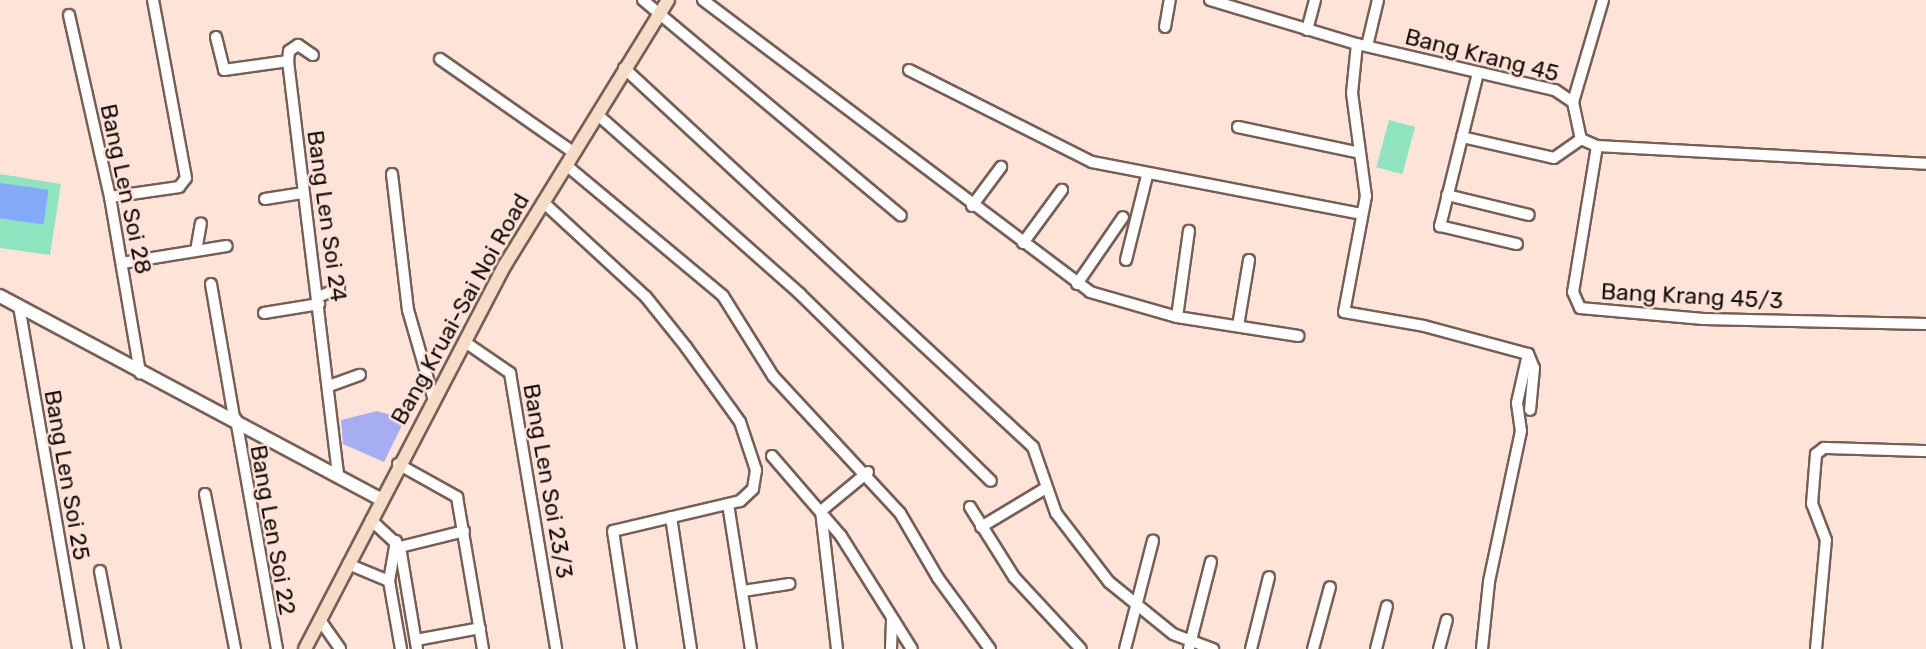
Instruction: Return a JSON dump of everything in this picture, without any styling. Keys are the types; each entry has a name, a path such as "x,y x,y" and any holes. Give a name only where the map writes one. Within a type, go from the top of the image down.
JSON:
{"main road":[{"name":"Bang Kruai-Sai Noi Road","path":"305,649 398,464 543,202 668,0"}],"street":[{"path":"110,197 179,187 186,178 153,0"},
{"path":"643,0 901,216"},
{"path":"702,0 1077,284 1106,298 1177,317 1298,336"},
{"path":"1165,27 1170,0"},
{"name":"Bang Krang 45","path":"1210,0 1362,45 1555,90 1573,102 1581,139"},
{"path":"1307,30 1315,0"},
{"path":"1378,0 1362,45 1352,93 1356,152 1365,184 1344,312 1424,326 1528,354"},
{"path":"1573,102 1603,0"},
{"name":"Bang Len Soi 28","path":"69,15 110,197 140,373"},
{"path":"216,37 224,70 288,61 289,51 298,46 313,55"},
{"path":"440,59 574,153"},
{"name":"Bang Len Soi 24","path":"288,61 338,476"},
{"path":"624,68 1033,447 1046,488 1085,555 1137,608 1189,646 1213,649"},
{"path":"909,70 1057,147 1147,176 1362,215"},
{"path":"1478,74 1440,226 1517,244"},
{"path":"598,115 800,295 991,481"},
{"path":"1238,127 1356,152"},
{"path":"1462,137 1554,158 1581,139 1597,146 1926,164"},
{"name":"Bang Krang 45/3","path":"1597,146 1573,292 1580,308 1704,319 1926,324"},
{"path":"566,165 723,296 773,376 868,472 990,649"},
{"path":"972,206 1001,167"},
{"path":"392,174 408,310 433,400"},
{"path":"1126,260 1147,176"},
{"path":"1023,243 1062,190"},
{"path":"265,199 304,193"},
{"path":"1447,195 1529,215"},
{"path":"543,202 646,297 730,405 753,454 757,482 748,495 728,504 620,526 612,534 631,649"},
{"path":"1077,284 1123,217"},
{"path":"196,251 201,223"},
{"path":"1177,317 1189,231"},
{"path":"122,263 227,246"},
{"path":"1238,326 1249,260"},
{"name":"Bang Len Soi 22","path":"211,285 277,649"},
{"path":"264,313 318,300 339,288"},
{"path":"0,296 140,373 235,418 380,499"},
{"name":"Bang Len Soi 25","path":"19,306 78,649"},
{"name":"Bang Len Soi 23/3","path":"465,342 510,373 556,649"},
{"path":"1528,354 1534,368 1530,410"},
{"path":"1482,649 1489,582 1521,430 1517,403 1528,354"},
{"path":"329,386 360,375"},
{"path":"1816,649 1826,540 1812,504 1816,454 1824,448 1926,451"},
{"path":"772,456 821,511 912,649"},
{"path":"398,464 454,491 464,531 483,649"},
{"path":"821,511 868,472"},
{"path":"981,527 1046,488"},
{"path":"205,494 235,649"},
{"path":"728,504 751,648 737,649"},
{"path":"970,507 1014,577 1082,649"},
{"path":"821,511 837,649"},
{"path":"671,517 691,649"},
{"path":"370,520 398,544 417,645 480,628"},
{"path":"398,544 464,531"},
{"path":"1125,649 1153,541"},
{"path":"398,544 389,582 401,649"},
{"path":"1189,646 1211,562"},
{"path":"348,564 389,582"},
{"path":"100,570 115,649"},
{"path":"1251,649 1269,577"},
{"path":"743,591 789,584"},
{"path":"1313,649 1330,587"},
{"path":"1376,649 1387,606"},
{"path":"320,620 340,649"},
{"path":"891,649 892,620"},
{"path":"1440,649 1447,620"}],"green space":[{"path":"1389,120 1415,127 1402,174 1376,167"},
{"path":"0,174 61,184 50,255 0,248"}],"water":[{"path":"0,183 49,190 44,224 0,218"}],"building":[{"path":"377,411 405,419 384,462 343,444 341,420"}]}
